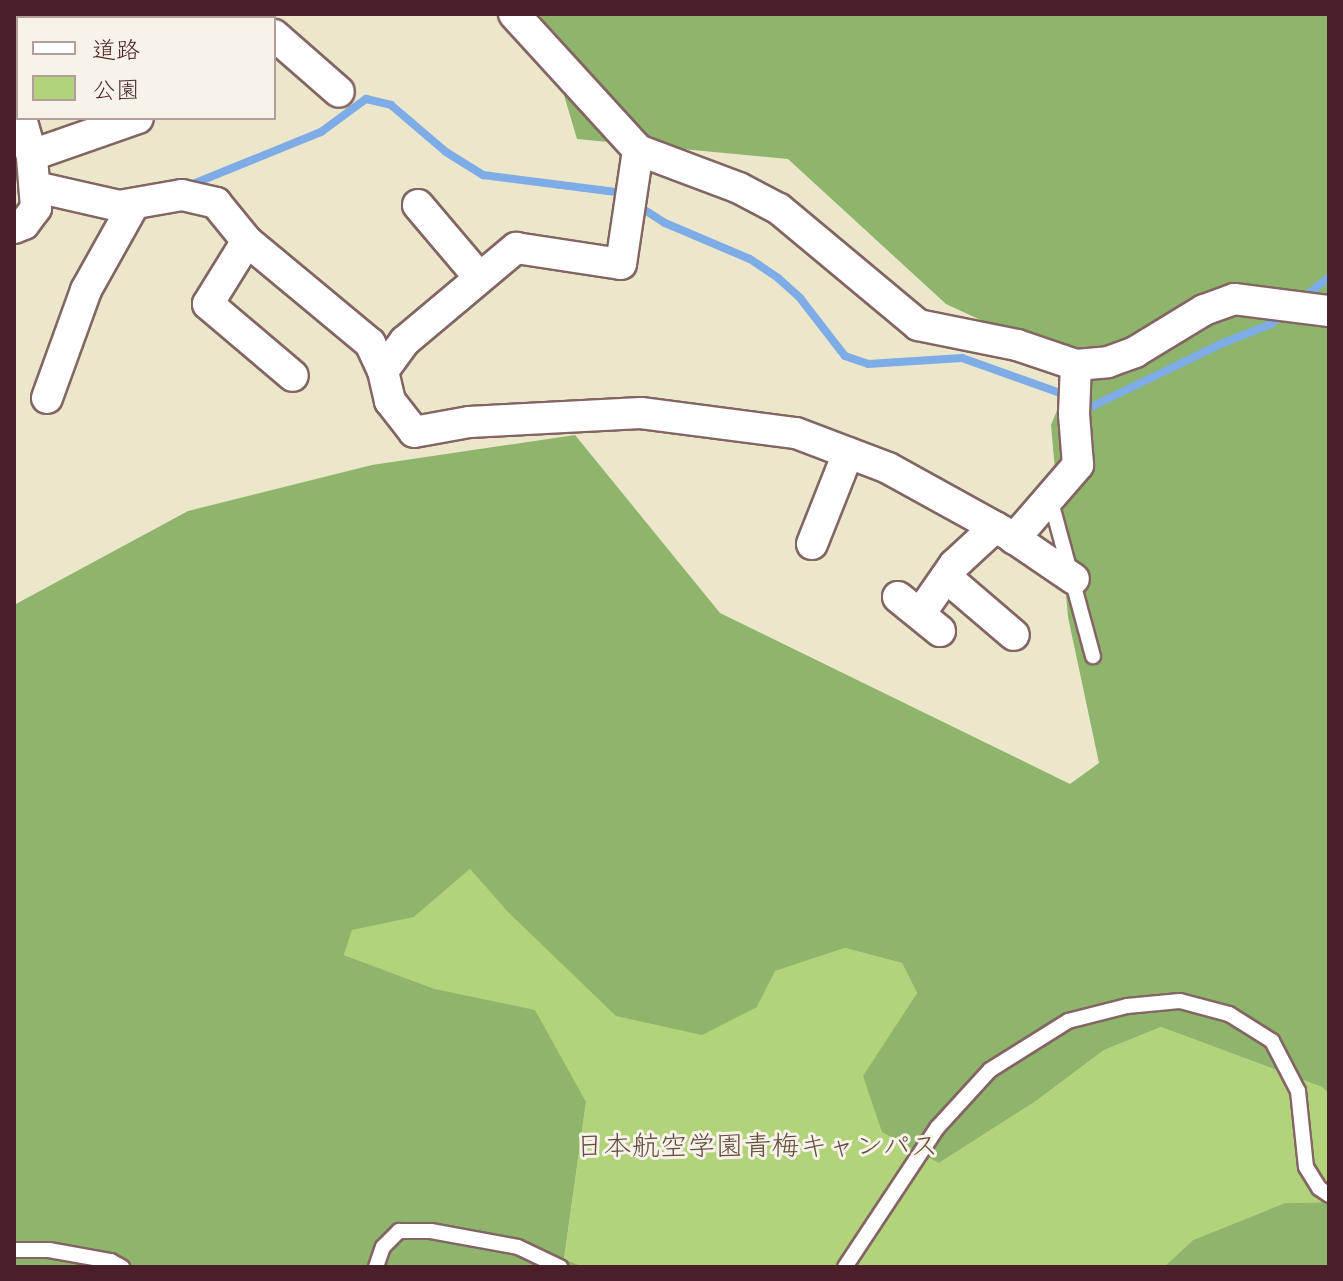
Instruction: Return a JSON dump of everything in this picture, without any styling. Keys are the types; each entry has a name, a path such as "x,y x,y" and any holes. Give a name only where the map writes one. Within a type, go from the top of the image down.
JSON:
{"street":[{"path":"514,14 638,150 739,188 779,209 918,325 1017,345 1076,365 1108,362 1135,352 1204,310 1234,299 1329,311"},
{"path":"276,37 339,92"},
{"path":"14,228 24,224 36,208 32,156 22,120"},
{"path":"32,156 132,120"},
{"path":"383,371 405,341 516,248 621,264 638,150"},
{"path":"36,187 119,206 182,195 216,203 247,241 370,343 383,371 390,401 414,432 469,422 641,413 796,433 888,468 1004,533 1074,579"},
{"path":"47,398 86,290 134,204"},
{"path":"418,205 479,277"},
{"path":"247,241 208,304 293,376"},
{"path":"919,614 946,577 1050,497 1078,465 1074,414 1076,365"},
{"path":"812,544 848,453"},
{"path":"946,577 1014,635"}],"lane":[{"path":"1050,497 1093,656"},
{"path":"845,1267 937,1128 990,1070 1068,1021 1127,1006 1180,1001 1229,1014 1272,1041 1298,1091 1306,1167 1319,1188 1329,1195"},
{"path":"376,1267 383,1247 399,1231 431,1231 518,1247 560,1267"},
{"path":"14,1250 49,1250 111,1261 122,1267"}],"green space":[{"path":"540,14 1329,14 1329,1094 1322,1087 1161,1027 1104,1050 1036,1101 939,1163 882,1132 863,1076 917,993 902,963 845,948 775,971 757,1007 702,1035 616,1016 506,910 470,869 414,917 352,930 344,955 435,989 535,1010 586,1102 564,1259 583,1267 14,1267 14,605 188,511 372,465 575,435 720,613 1070,784 1099,763 1068,617 1051,425 1076,364 946,304 788,159 577,139"},
{"name":"日本航空学園青梅キャンパス","path":"470,869 506,910 757,1007 774,971 845,948 902,963 917,993 863,1077 939,1163 1036,1101 1104,1050 1161,1027 1322,1087 1329,1094 1329,1202 1285,1203 1193,1240 1164,1267 583,1267 564,1260 586,1102 435,989 344,955 352,929 414,917"},
{"path":"1329,1202 1329,1267 1164,1267 1193,1240 1285,1203"}],"waterway":[{"path":"188,186 321,132 366,99 391,105 446,152 483,175 616,192 625,198"},
{"path":"637,205 665,223 750,259 778,278 800,298 845,356 868,364 962,358 1069,396"},
{"path":"1302,299 1329,277"},
{"path":"1081,401 1093,406 1223,343 1271,324 1285,313"}]}
